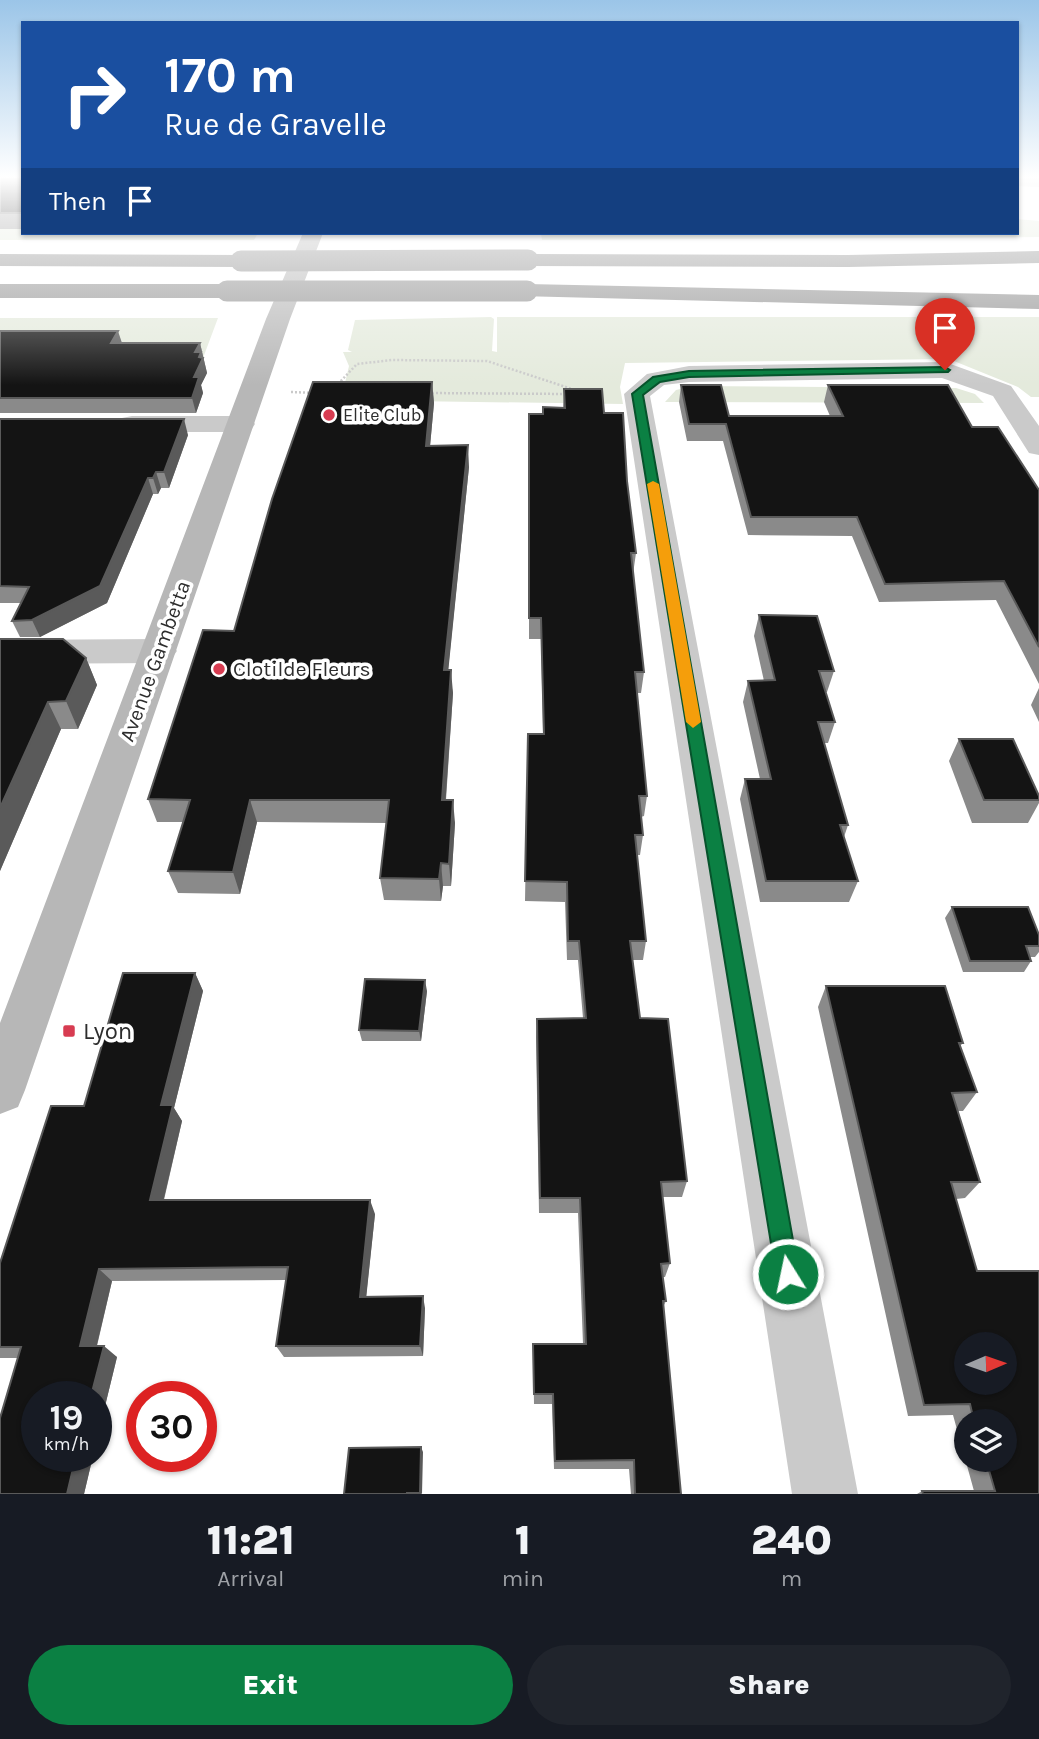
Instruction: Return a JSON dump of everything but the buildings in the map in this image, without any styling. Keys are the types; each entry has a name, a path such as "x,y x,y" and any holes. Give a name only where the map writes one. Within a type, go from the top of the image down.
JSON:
{"highway":[{"path":"0,260 848,261 1039,257"},
{"path":"692,293 842,286 1039,285"},
{"path":"0,291 527,291 1039,302"}],"street":[{"name":"Avenue Gambetta","path":"2,1081 246,408 308,246"},
{"path":"825,1494 637,394 656,379 689,374 945,370 1002,391 1039,447"},
{"path":"105,424 246,408"},
{"path":"0,652 159,651"}],"path":[{"path":"330,393 356,364 392,360 487,361 586,394"},
{"path":"246,408 317,393"},
{"path":"426,393 637,394"}],"shaded area":[{"path":"497,317 1039,317 1039,397 1031,397 1018,387 949,359 625,363 620,387 623,404 341,400 349,366 343,352 352,352 348,350 355,320 494,319 492,351 497,352"},
{"path":"0,318 218,318 203,358 115,358 0,346"},
{"path":"693,386 956,388 975,394 984,403 665,402 676,390"}],"slow traffic":[{"path":"653,484 693,722"}],"place":[{"name":"Elite Club","path":"329,415"},
{"name":"Clotilde Fleurs","path":"219,669"},
{"name":"Lyon","path":"69,1031"}],"route":[{"path":"788,1274 637,394 656,379 689,374 945,370"}]}
